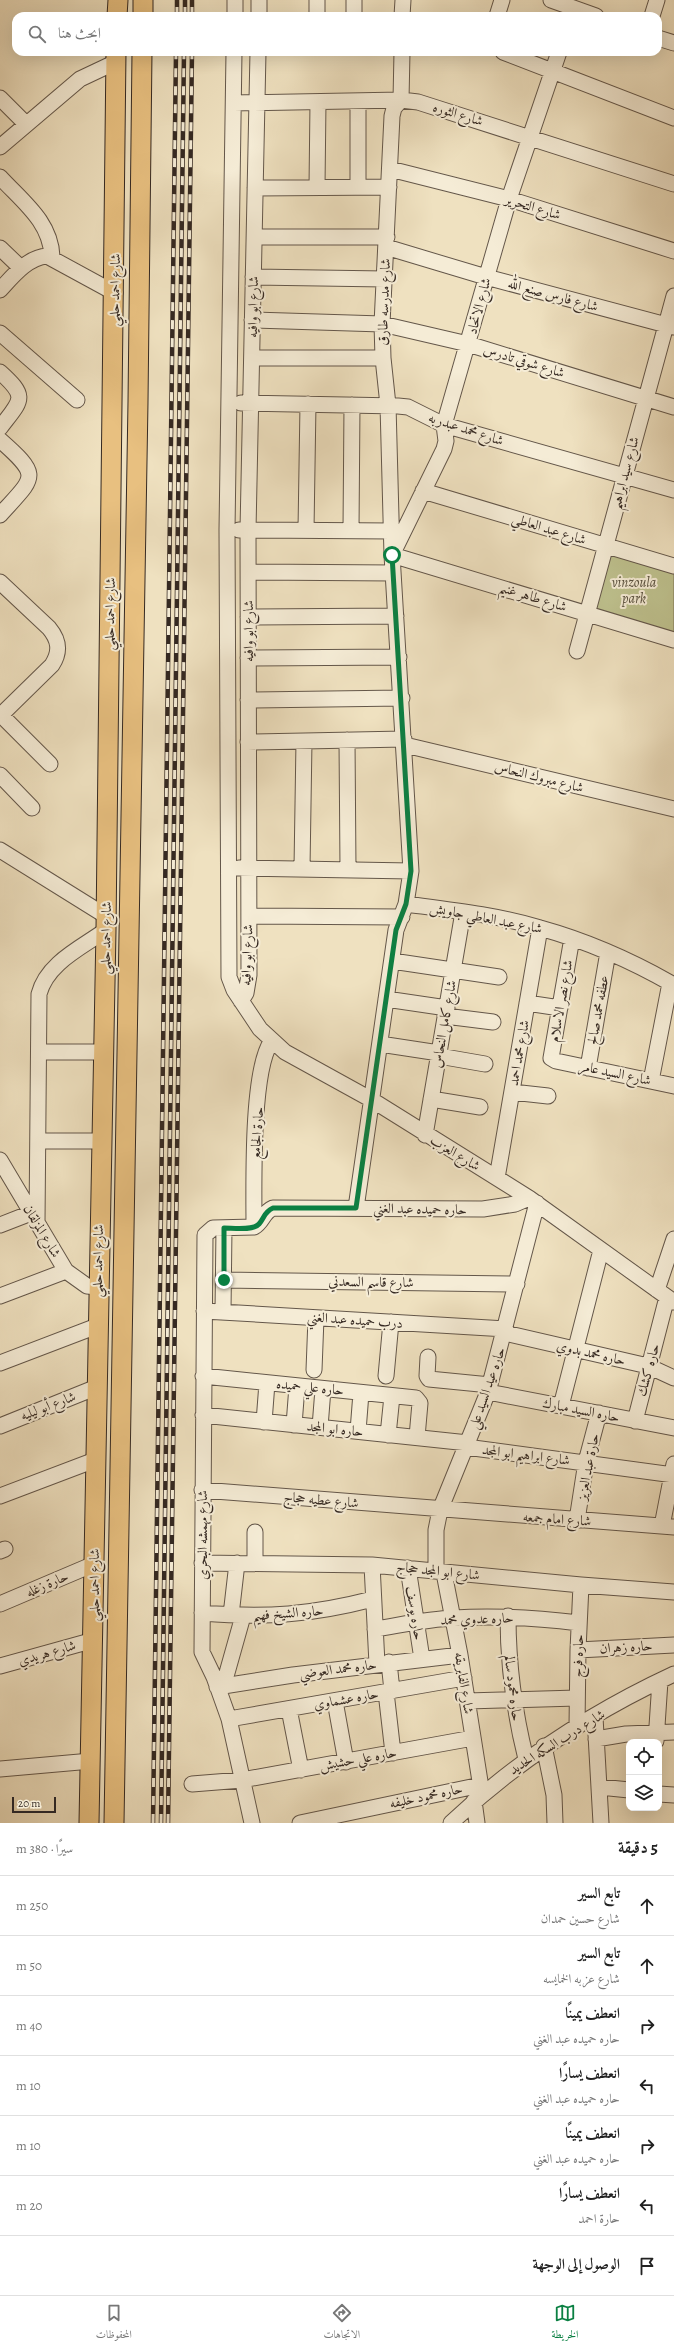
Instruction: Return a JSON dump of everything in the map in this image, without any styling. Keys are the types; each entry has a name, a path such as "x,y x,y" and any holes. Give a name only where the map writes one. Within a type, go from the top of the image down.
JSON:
{"main road":[{"path":"117,12 118,0"},
{"path":"143,0 143,12"},
{"name":"شارع احمد حلمي","path":"114,1823 138,410 142,56"},
{"name":"شارع احمد حلمي","path":"89,1823 94,1640 97,1326 106,923 115,293 116,57"}],"street":[{"path":"235,0 235,12"},
{"path":"258,12 259,0"},
{"path":"317,0 317,12"},
{"path":"354,0 354,12"},
{"path":"403,0 403,12"},
{"path":"498,12 502,0"},
{"path":"551,0 585,12"},
{"path":"653,12 657,0"},
{"path":"662,39 674,43"},
{"name":"شارع ابو وافيه","path":"234,56 227,530 228,868 229,978 241,1001"},
{"name":"شارع ابو وافيه","path":"241,1001 248,984 248,530 258,56"},
{"name":"شارع مدرسه طارق","path":"356,1208 396,930 404,910 411,871 402,698 392,555 388,405 383,358 382,324 392,116 394,108 401,100 402,56"},
{"path":"514,56 674,118"},
{"name":"شارع الاتحاد","path":"392,555 444,449 446,441 444,425 486,277 530,136 558,56"},
{"path":"0,147 80,79 116,57"},
{"path":"0,98 26,124"},
{"name":"شارع الثوره","path":"234,103 401,100 418,102 530,136 674,184"},
{"path":"358,101 358,187"},
{"path":"317,187 318,102"},
{"name":"شارع التحرير","path":"390,169 510,199 674,251"},
{"path":"0,177 42,222 48,233 52,258"},
{"path":"255,188 389,186"},
{"name":"شارع فارس صنع الله","path":"254,237 386,242 486,277 670,326"},
{"path":"0,248 21,268"},
{"path":"0,290 21,268 42,256 52,258 115,293"},
{"path":"253,276 385,279"},
{"name":"شارع سيد ابراهيم","path":"577,651 645,398 670,326 674,296"},
{"name":"شارع شوقي تادرس","path":"252,320 382,324 468,344 674,407"},
{"path":"0,333 77,400"},
{"path":"252,358 383,358"},
{"path":"0,372 17,388 20,393 20,400 0,428"},
{"name":"شارع محمد عبدربه","path":"230,403 388,405 408,407 444,425 674,490"},
{"path":"306,530 308,404"},
{"path":"352,405 352,530"},
{"path":"0,440 24,461 29,468 30,477 27,485 0,515"},
{"name":"شارع عبد العاطي","path":"423,491 674,566"},
{"path":"227,530 392,531"},
{"name":"شارع طاهر غنيم","path":"392,555 674,640"},
{"path":"248,572 394,573"},
{"path":"0,582 49,628 54,635 59,648 58,656 52,664 1,715 50,764"},
{"path":"248,617 396,616"},
{"path":"248,658 399,657"},
{"path":"248,700 402,698"},
{"path":"347,740 348,868"},
{"name":"شارع مبروك النحاس","path":"248,742 347,740 404,742 674,809"},
{"path":"302,868 304,741"},
{"path":"0,775 32,808"},
{"path":"0,850 106,923 50,970 42,981 39,994 38,1141 34,1218 0,1225"},
{"path":"228,868 348,868 411,871"},
{"name":"شارع عبد العاطي جاويش","path":"249,916 404,910 463,912 540,928 572,938 608,952 672,984"},
{"name":"شارع كامل النحاس","path":"425,1135 463,912"},
{"name":"شارع محمد احمد","path":"496,1178 540,928"},
{"name":"شارع نصر الاسلام","path":"556,1061 552,1059 551,1055 572,938"},
{"name":"عطفه محمد صالح","path":"588,1068 608,952"},
{"path":"392,961 499,978"},
{"path":"651,1081 672,984"},
{"path":"386,999 493,1022"},
{"name":"شارع العزب","path":"241,1001 260,1029 271,1042 285,1052 372,1100 425,1135 533,1201 666,1296"},
{"path":"527,1003 560,1008"},
{"name":"حارة الجامع","path":"254,1228 255,1147 261,1066 271,1042"},
{"path":"380,1044 485,1064"},
{"path":"39,1052 103,1052"},
{"name":"شارع السيد عامر","path":"556,1061 674,1086"},
{"path":"512,1092 548,1096"},
{"path":"431,1099 480,1107"},
{"path":"38,1141 101,1141"},
{"name":"شارع المزلقان","path":"0,1160 66,1271 87,1286 98,1287"},
{"name":"حاره حميده عبد الغني","path":"254,1228 259,1224 266,1211 273,1208 483,1209 533,1201"},
{"name":"حاره عيد السيد علي","path":"440,1572 436,1537 440,1510 489,1389 506,1331 517,1284 533,1201"},
{"path":"223,1312 224,1228 254,1228"},
{"name":"شارع مهمشه البحري","path":"224,1228 210,1229 204,1239 202,1652 220,1687 229,1719 252,1823"},
{"name":"حاره كشك","path":"635,1421 666,1296 673,1245"},
{"path":"561,1406 601,1250"},
{"path":"0,1296 66,1271"},
{"name":"شارع قاسم السعدني","path":"224,1280 517,1284"},
{"name":"درب حميده عبد الغني","path":"204,1311 391,1322 506,1331"},
{"path":"314,1370 316,1318"},
{"path":"386,1376 391,1322"},
{"path":"0,1363 97,1326"},
{"name":"حاره محمد بدوي","path":"506,1331 575,1350 648,1366 674,1378"},
{"name":"حاره السيد مبارك","path":"428,1357 427,1376 429,1379 489,1389 561,1406 674,1428"},
{"name":"حاره علي حميده","path":"203,1376 416,1398 420,1403 417,1437"},
{"path":"264,1422 267,1383"},
{"path":"294,1425 297,1386"},
{"name":"شارع أبو ليليه","path":"0,1426 97,1387"},
{"path":"320,1427 323,1389"},
{"path":"358,1431 361,1393"},
{"path":"388,1434 392,1396"},
{"name":"حارة عبد العزيز","path":"577,1520 586,1462 599,1413"},
{"name":"حاره ابو المجد","path":"203,1416 417,1437 467,1445"},
{"name":"شارع ابراهيم ابو المجد","path":"467,1445 586,1462 673,1472"},
{"path":"0,1496 95,1460"},
{"path":"668,1527 673,1472"},
{"name":"شارع عطيه حجاج","path":"202,1490 440,1510"},
{"name":"شارع امام جمعه","path":"440,1510 668,1527"},
{"path":"254,1532 255,1563"},
{"name":"شارع ابو المجد حجاج","path":"202,1563 372,1564 581,1586 674,1592"},
{"path":"220,1687 237,1616 237,1563"},
{"name":"حارة زغله","path":"0,1604 94,1564"},
{"path":"372,1564 375,1629 389,1691 393,1753"},
{"name":"حاره يوسف","path":"408,1568 422,1659"},
{"name":"شارع الفابريقه","path":"440,1572 452,1618 468,1701 479,1793 477,1823"},
{"name":"حاره فرج","path":"577,1726 581,1586"},
{"name":"حاره الشيخ فهيم","path":"202,1613 237,1616 311,1613 373,1599"},
{"name":"حاره عدوي محمد","path":"375,1629 452,1618 508,1616 579,1623"},
{"name":"حاره محمود سالم","path":"508,1616 509,1658 513,1700 526,1759"},
{"name":"شارع هريدي","path":"0,1666 94,1640"},
{"name":"حاره زهران","path":"578,1650 674,1645"},
{"name":"حاره محمد العوضي","path":"220,1687 383,1663 460,1655"},
{"name":"شارع درب السكه الحديد","path":"451,1823 479,1793 544,1746 577,1726 674,1674"},
{"name":"حاره عشماوي","path":"229,1719 464,1678"},
{"path":"657,1737 660,1681"},
{"path":"468,1701 577,1698"},
{"path":"335,1701 346,1762"},
{"path":"289,1709 301,1770"},
{"path":"594,1717 600,1787 601,1823"},
{"path":"596,1739 657,1737 674,1732"},
{"name":"حاره علي حشيش","path":"192,1784 242,1780 473,1738"},
{"path":"544,1746 554,1794 555,1823"},
{"path":"0,1769 91,1761"},
{"path":"600,1787 626,1790"},
{"name":"حاره محمود خليفه","path":"300,1823 360,1817 479,1793"},
{"path":"662,1794 674,1795"}],"green space":[{"name":"vinzoula park","path":"607,548 674,568 674,637 589,612"}],"railway":[{"path":"177,0 177,12"},
{"path":"185,0 185,12"},
{"path":"192,0 192,12"},
{"path":"153,1823 176,56"},
{"path":"161,1823 184,56"},
{"path":"168,1823 192,56"}],"route":[{"path":"224,1280 224,1228 254,1228 259,1224 266,1211 273,1208 356,1208 396,930 406,904 411,871 405,744 392,555"}]}
